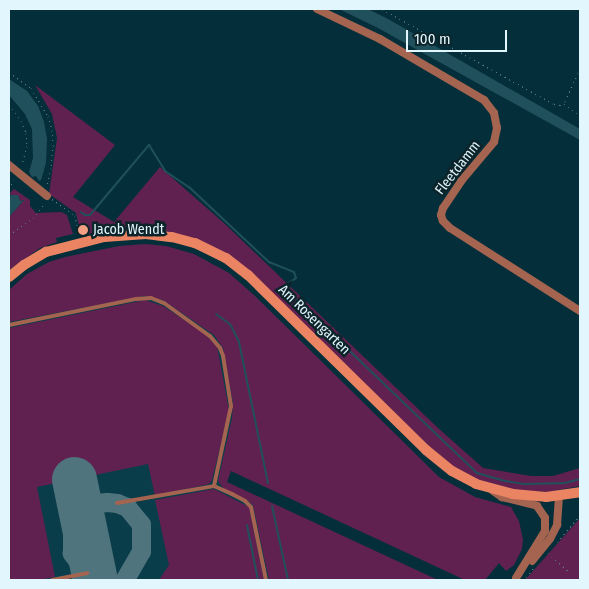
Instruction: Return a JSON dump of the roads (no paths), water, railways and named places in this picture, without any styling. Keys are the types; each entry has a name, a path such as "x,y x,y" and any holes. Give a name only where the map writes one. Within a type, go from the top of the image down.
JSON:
{"main road":[{"name":"Am Rosengarten","path":"9,277 24,265 46,252 81,242 123,234 156,234 195,243 226,258 248,275 438,461 461,477 492,490 525,496 559,496 580,492"}],"street":[{"name":"Fleetdamm","path":"317,9 380,39 484,100 494,113 497,128 494,142 462,180 443,208 441,215 443,221 450,228 580,311"},
{"path":"9,165 46,195"},
{"path":"492,490 502,496 537,506 545,518 545,531 515,579"},
{"path":"515,579 554,532 559,518 559,496"}],"lane":[{"path":"9,325 136,299 151,298 164,303 210,336 220,348 231,406 214,486"},
{"path":"117,503 214,486 245,501 251,507 266,580"},
{"path":"52,580 87,573"}],"waterway":[{"path":"81,212 85,215 90,215 149,145 165,171 189,187 269,262 294,272 296,278 283,287 477,473 505,481 525,484 565,483 580,479"},
{"path":"216,314 230,324 239,342 268,483"},
{"path":"272,506 288,580"},
{"path":"247,525 258,580"}],"place":[{"name":"Jacob Wendt","path":"83,230"}]}
